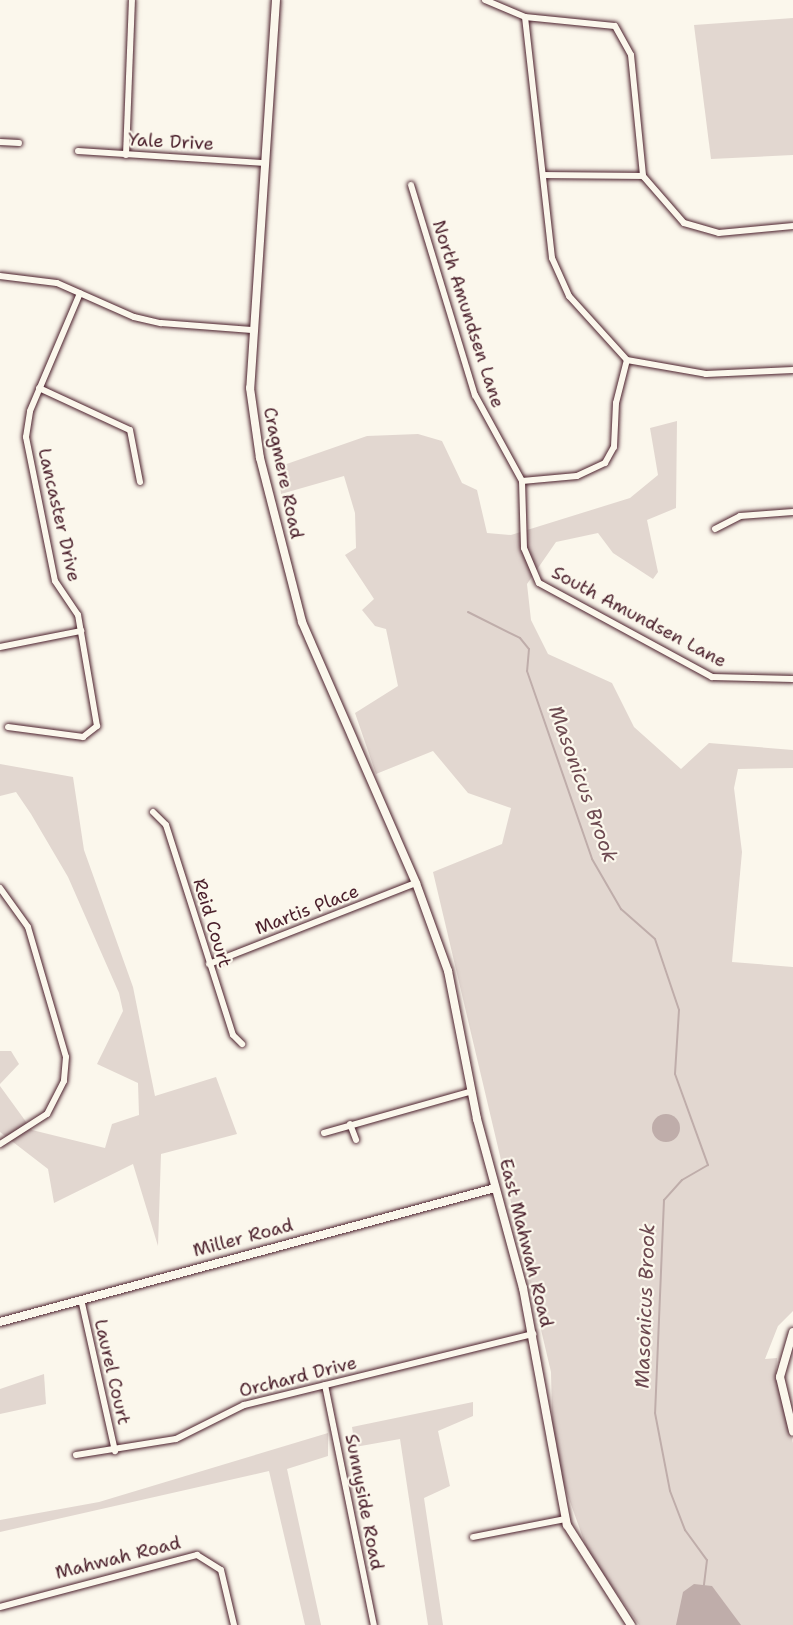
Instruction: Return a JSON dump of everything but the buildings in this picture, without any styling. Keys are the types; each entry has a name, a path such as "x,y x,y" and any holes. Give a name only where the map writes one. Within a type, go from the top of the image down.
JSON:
{"street":[{"path":"126,155 132,0"},
{"name":"Cragmere Road","path":"276,0 262,163 252,330 252,414 295,601 403,860"},
{"path":"485,0 525,17 615,26 631,55 643,176 684,224 719,233 793,226"},
{"path":"525,17 552,258 569,296 627,360 705,374 793,370"},
{"path":"0,142 19,143"},
{"name":"Yale Drive","path":"78,151 262,163"},
{"path":"543,175 643,176"},
{"name":"North Amundsen Lane","path":"411,185 475,395 522,481"},
{"path":"0,276 41,280 161,323 252,330"},
{"name":"Lancaster Drive","path":"8,728 83,737 97,726 81,631 55,581 28,463 26,437 39,388 80,293"},
{"path":"522,481 577,476 605,463 614,447 627,360"},
{"path":"39,388 130,430 140,482"},
{"name":"South Amundsen Lane","path":"522,481 524,548 539,583 712,677 793,679"},
{"path":"715,529 740,516 793,512"},
{"path":"0,647 81,631"},
{"name":"Reid Court","path":"153,812 166,825 233,1035 242,1044"},
{"name":"East Mahwah Road","path":"403,860 416,883 448,971 472,1091 532,1334 566,1519 575,1544 631,1625"},
{"name":"Martis Place","path":"209,964 416,883"},
{"path":"0,888 28,927 66,1057 64,1081 47,1114 0,1144"},
{"path":"324,1133 472,1091"},
{"path":"350,1124 356,1140"},
{"name":"Miller Road","path":"0,1323 81,1299 495,1188"},
{"name":"Laurel Court","path":"81,1299 115,1451"},
{"path":"793,1332 780,1377 793,1431"},
{"name":"Orchard Drive","path":"76,1455 115,1451 176,1439 233,1408 532,1334"},
{"name":"Sunnyside Road","path":"325,1385 374,1625"},
{"path":"474,1537 566,1519"},
{"name":"Mahwah Road","path":"0,1607 197,1555 221,1570 234,1625"}],"shaded area":[{"path":"793,18 793,155 711,159 694,25"},
{"path":"677,421 676,508 647,520 658,572 653,579 613,553 598,533 556,542 527,584 531,620 548,654 612,683 634,727 681,769 709,743 793,750 793,768 738,769 734,788 742,852 732,962 793,967 793,1311 778,1326 765,1359 777,1358 776,1374 793,1443 793,1625 639,1625 588,1552 553,1454 551,1372 433,872 502,844 511,808 468,793 433,751 376,774 355,713 398,686 386,629 375,626 362,610 374,599 345,555 356,548 355,513 344,476 281,494 278,467 367,436 418,434 442,441 462,483 477,490 487,533 511,535 630,498 658,475 650,428"},
{"path":"0,764 73,777 84,850 133,987 155,1096 216,1077 237,1134 161,1154 158,1246 133,1164 54,1203 48,1169 0,1132 0,1086 32,1130 105,1148 112,1124 139,1115 138,1083 97,1064 123,1011 119,993 68,877 31,814 16,792 0,796"},
{"path":"0,1051 11,1051 19,1064 0,1084"},
{"path":"666,1114 676,1118 680,1128 676,1138 666,1142 656,1138 652,1128 656,1118"},
{"path":"44,1374 46,1404 0,1414 0,1389"},
{"path":"473,1402 473,1416 438,1431 450,1486 424,1498 443,1625 428,1625 400,1439 355,1447 352,1427"},
{"path":"328,1433 328,1456 287,1469 321,1625 305,1625 269,1471 0,1532 0,1520 99,1502"},
{"path":"694,1584 712,1586 741,1625 676,1625 683,1592"}],"waterway":[{"name":"Masonicus Brook","path":"468,612 520,638 529,649 527,671 592,859 621,909 655,939 679,1010 675,1074 708,1165 682,1180 664,1200 655,1413 670,1491 685,1530 707,1560 704,1585"}]}
